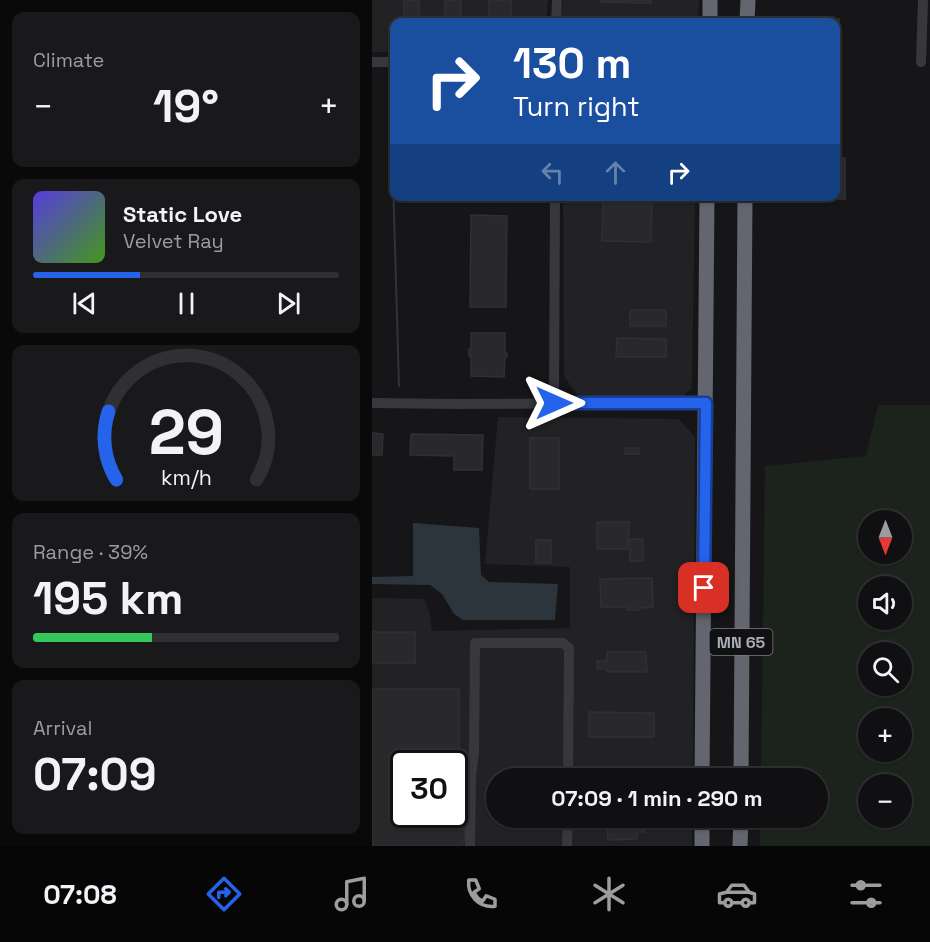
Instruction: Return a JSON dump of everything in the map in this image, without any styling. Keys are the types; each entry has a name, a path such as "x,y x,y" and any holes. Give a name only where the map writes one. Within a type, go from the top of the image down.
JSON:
{"highway":[{"path":"710,0 710,18"},
{"path":"747,18 748,0"},
{"name":"MN 65","path":"702,768 707,201"},
{"name":"MN 65","path":"741,768 745,201"},
{"path":"702,828 702,846"},
{"path":"741,828 741,846"}],"street":[{"path":"556,18 557,0"},
{"path":"921,62 926,49 922,0"},
{"path":"372,62 390,62"},
{"path":"554,403 555,201"},
{"path":"372,403 706,403"},
{"path":"470,846 475,643 563,643 569,648 568,768"},
{"path":"567,846 568,828"}],"shaded area":[{"path":"372,0 548,0 546,18 390,18 390,52 372,52"},
{"path":"563,0 699,0 698,18 561,18"},
{"path":"563,201 695,201 691,389 683,396 578,396 564,376"},
{"path":"878,405 930,405 930,846 760,846 760,828 828,828 828,768 761,768 765,466 866,456"},
{"path":"498,417 679,419 695,437 693,768 486,768 486,828 692,828 692,846 372,846 372,598 424,599 429,611 432,631 570,628 570,567 485,564"},
{"path":"413,523 479,528 481,575 489,582 558,584 555,620 463,620 454,614 442,594 430,585 372,584 372,577 413,576"}],"building":[{"path":"404,0 419,0 419,18 404,18"},
{"path":"445,0 461,0 461,18 445,18"},
{"path":"489,0 511,0 511,18 489,18"},
{"path":"601,0 651,0 651,3 601,2"},
{"path":"810,17 834,17 834,18"},
{"path":"840,158 845,158 845,199 840,199"},
{"path":"603,201 652,201 651,242 602,241"},
{"path":"471,215 507,216 506,307 470,307"},
{"path":"630,310 666,310 666,326 630,326"},
{"path":"471,333 505,333 507,357 505,357 504,377 471,376 469,349 471,349"},
{"path":"617,338 666,339 666,357 616,357"},
{"path":"372,433 383,434 382,455 372,455"},
{"path":"411,434 483,435 482,470 454,470 454,456 410,455"},
{"path":"530,438 559,438 559,489 530,489"},
{"path":"625,448 639,448 639,454 625,454"},
{"path":"597,522 629,522 628,549 597,549"},
{"path":"630,539 643,539 643,561 630,561"},
{"path":"536,540 551,540 551,563 536,563"},
{"path":"652,578 653,607 628,610 628,607 601,607 600,579"},
{"path":"372,632 415,632 415,663 372,663"},
{"path":"607,652 646,652 647,672 607,672 607,669 597,669 597,661 607,661"},
{"path":"372,689 459,689 459,750 390,750 390,828 465,828 462,846 372,846"},
{"path":"589,712 654,713 654,737 589,737"},
{"path":"607,828 645,828 645,832 637,832 637,839 608,840"}],"waterway":[{"path":"394,201 399,386"}],"route":[{"path":"554,403 706,403 704,588"}]}
